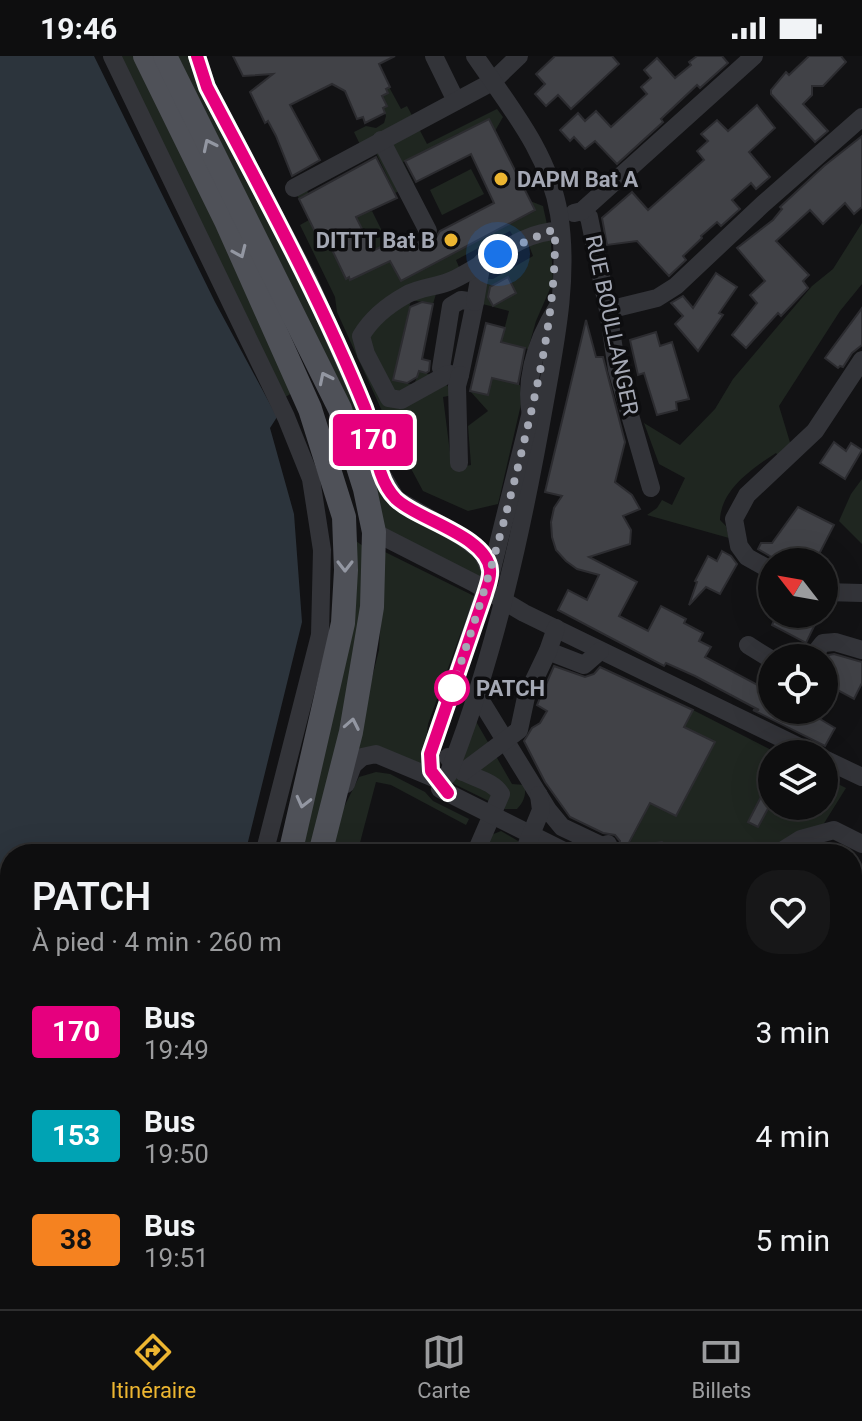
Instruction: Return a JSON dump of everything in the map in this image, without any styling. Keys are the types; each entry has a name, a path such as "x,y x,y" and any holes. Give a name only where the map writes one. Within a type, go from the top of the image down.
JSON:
{"main road":[{"path":"145,56 227,223 310,409 344,517 346,570 343,623 292,844"},
{"path":"165,56 340,409 362,478 374,536 372,607 353,717 324,844"},
{"path":"310,409 332,429 361,530 374,536"}],"street":[{"path":"112,56 286,417 311,479 322,550 320,635 267,844"},
{"path":"197,56 207,87 309,281 366,411 381,473 396,499 482,552 491,591 430,754 431,771 442,786"},
{"path":"434,56 456,101"},
{"path":"466,56 530,134 546,166 558,226 562,285 537,444 491,591 446,752 458,768 496,786 501,794 480,844"},
{"path":"475,56 490,84"},
{"path":"294,188 490,84 519,56"},
{"path":"454,375 401,400 389,398 366,354 361,336 370,321 408,293 450,281 582,211 754,56"},
{"path":"608,310 657,298 676,286 862,117"},
{"path":"381,140 428,231"},
{"name":"RUE BOULLANGER","path":"582,211 589,217 617,370 651,488"},
{"path":"458,768 476,693 491,591 531,415 549,319 558,226"},
{"path":"459,463 454,375 475,302 482,262"},
{"path":"549,319 560,301"},
{"path":"758,563 747,557 739,546 734,519 747,495 815,431 862,360"},
{"path":"531,415 537,444"},
{"path":"374,536 491,591 683,699 781,740"},
{"path":"838,592 862,593"},
{"path":"442,786 448,775 519,730 526,697 556,628"},
{"path":"822,644 835,642 862,650"},
{"path":"748,645 758,651"},
{"path":"548,651 584,665 600,651"},
{"path":"476,693 562,827 598,844"},
{"path":"326,844 347,794 360,771 370,765 386,765 442,786 549,844"},
{"path":"838,766 862,777"},
{"path":"527,844 541,810 539,795"},
{"path":"793,844 834,830 862,844"}],"shaded area":[{"path":"0,56 94,56 215,302 277,417 270,428 294,514 302,622 247,844 0,844"},
{"path":"119,56 134,56 295,391 284,398"},
{"path":"176,56 194,56 363,411 377,473 480,556 487,577 478,581 383,531"},
{"path":"389,87 401,109 407,106 427,144 497,109 503,117 495,131 459,133 403,162 414,184 395,193 376,153 366,157 354,132 366,126 376,128 384,123 386,116 383,108 386,106 382,96 388,93 386,89"},
{"path":"471,169 484,194 442,215 430,190"},
{"path":"290,180 307,186 308,194 372,211 388,243 383,247 401,281 535,211 530,201 543,206 551,243 553,282 528,349 501,342 509,311 475,302 479,279 493,279 533,256 527,240 518,244 510,231 456,260 462,274 436,294 433,304 411,300 393,379 414,385 419,371 439,379 451,390 453,395 443,397 452,469 471,465 468,426 488,411 470,391 488,395 492,378 520,385 522,400 498,504 468,511 423,491 392,433 337,312 335,297 300,225 309,220"},
{"path":"862,223 862,284 840,311 779,406 792,449 781,458 776,453 758,465 740,480 726,499 720,520 726,526 729,538 647,515 662,500 672,505 685,478 659,464 644,423 680,445 715,409 733,379 812,286 833,269"},
{"path":"862,479 862,544 839,521 851,494"},
{"path":"352,538 367,549 362,627 338,744 313,844 301,844"},
{"path":"385,552 474,596 428,724 423,767 352,757 379,650"},
{"path":"693,710 758,743 758,820 826,820 811,844 629,844 645,814 645,804"},
{"path":"474,718 512,784 525,785 524,798 517,809 505,809 452,783"},
{"path":"376,772 390,774 469,819 466,825 391,785 376,782 360,844 332,844 343,809 359,777"},
{"path":"838,784 846,788 838,801"},
{"path":"501,831 518,844 489,844 491,835"}],"building":[{"path":"233,56 395,56 379,64 390,87 386,89 388,93 382,96 387,106 383,108 385,113 365,123 363,117 357,119 345,91 332,84 290,105 320,160 292,176 276,136 268,121 265,123 250,92 273,74 243,76"},
{"path":"555,56 612,56 619,64 571,109 558,95 546,106 535,94 545,84 536,74"},
{"path":"697,56 722,56 728,63 700,88 697,85 661,119 663,122 617,164 595,141 585,149 574,137 570,141 560,130 578,113 585,121 596,111 611,127 647,94 641,87 651,78 644,70 657,58 675,78"},
{"path":"809,56 841,56 846,62 823,86 812,86 812,95 803,104 828,131 815,142 771,94 786,72 789,75"},
{"path":"757,105 775,128 749,152 770,177 756,189 751,183 732,200 740,209 721,226 717,222 701,236 683,256 686,260 669,276 637,241 607,245 602,218 632,192 648,210 704,160 697,151 708,141 701,134 717,120 728,131"},
{"path":"489,119 535,210 401,281 390,261 350,280 349,277 346,279 325,235 318,238 299,199 376,157 397,198 356,217 373,251 400,237 406,249 421,241 433,242 440,231 494,203 471,154 416,182 405,161"},
{"path":"862,136 862,207 854,214 845,203 823,224 810,210 776,241 809,275 803,281 808,288 781,316 778,313 746,348 732,335 757,303 750,295 765,281 737,248 773,220 782,209 780,207"},
{"path":"716,273 737,287 719,313 723,315 698,351 675,324 683,316 671,303 683,296 693,308"},
{"path":"508,277 516,293 493,306 488,297 490,287"},
{"path":"422,302 433,304 422,359 430,361 429,371 419,371 417,377 407,383 393,380 410,307"},
{"path":"862,308 862,345 843,367 838,368 825,358"},
{"path":"586,320 596,357 603,357 625,442 615,482 632,495 640,509 623,516 631,530 630,544 589,557 637,582 619,616 648,631 661,606 686,619 684,623 703,633 699,641 711,647 705,657 758,685 758,709 695,676 666,663 664,666 558,610 568,590 587,600 599,575 577,569 556,550 551,522 554,508 562,496 545,492"},
{"path":"486,323 505,328 501,342 525,348 518,384 492,378 488,395 470,391"},
{"path":"656,332 660,346 672,342 689,399 676,402 677,410 657,415 644,373 638,375 630,340"},
{"path":"834,442 846,451 851,443 862,450 845,479 820,463"},
{"path":"798,507 834,525 822,548 758,548 761,543 772,543"},
{"path":"722,551 737,564 720,594 706,587 689,605 695,581 708,556 717,561"},
{"path":"778,628 813,628 806,643"},
{"path":"838,655 862,662 862,683 854,699 838,690"},
{"path":"554,666 585,677 594,674 600,667 693,710 684,727 715,742 676,816 650,803 628,844 619,844 615,835 603,833 570,817 545,782 524,741 547,711 537,705"},
{"path":"781,724 828,724 835,728 828,740 813,740"},
{"path":"758,803 758,820 762,820 758,827 748,822"}],"bus line":[{"name":"170","path":"197,56 207,87 309,281 366,411 381,473 396,499 462,537 482,552 488,562 491,573 485,594 430,754 431,771 448,793"}],"place":[{"name":"DAPM Bat A","path":"501,179"},
{"name":"DITTT Bat B","path":"451,240"},
{"name":"PATCH","path":"452,688"}],"route":[{"path":"452,688 491,573 534,403 552,300 556,267 555,231 526,240 498,254"}]}
